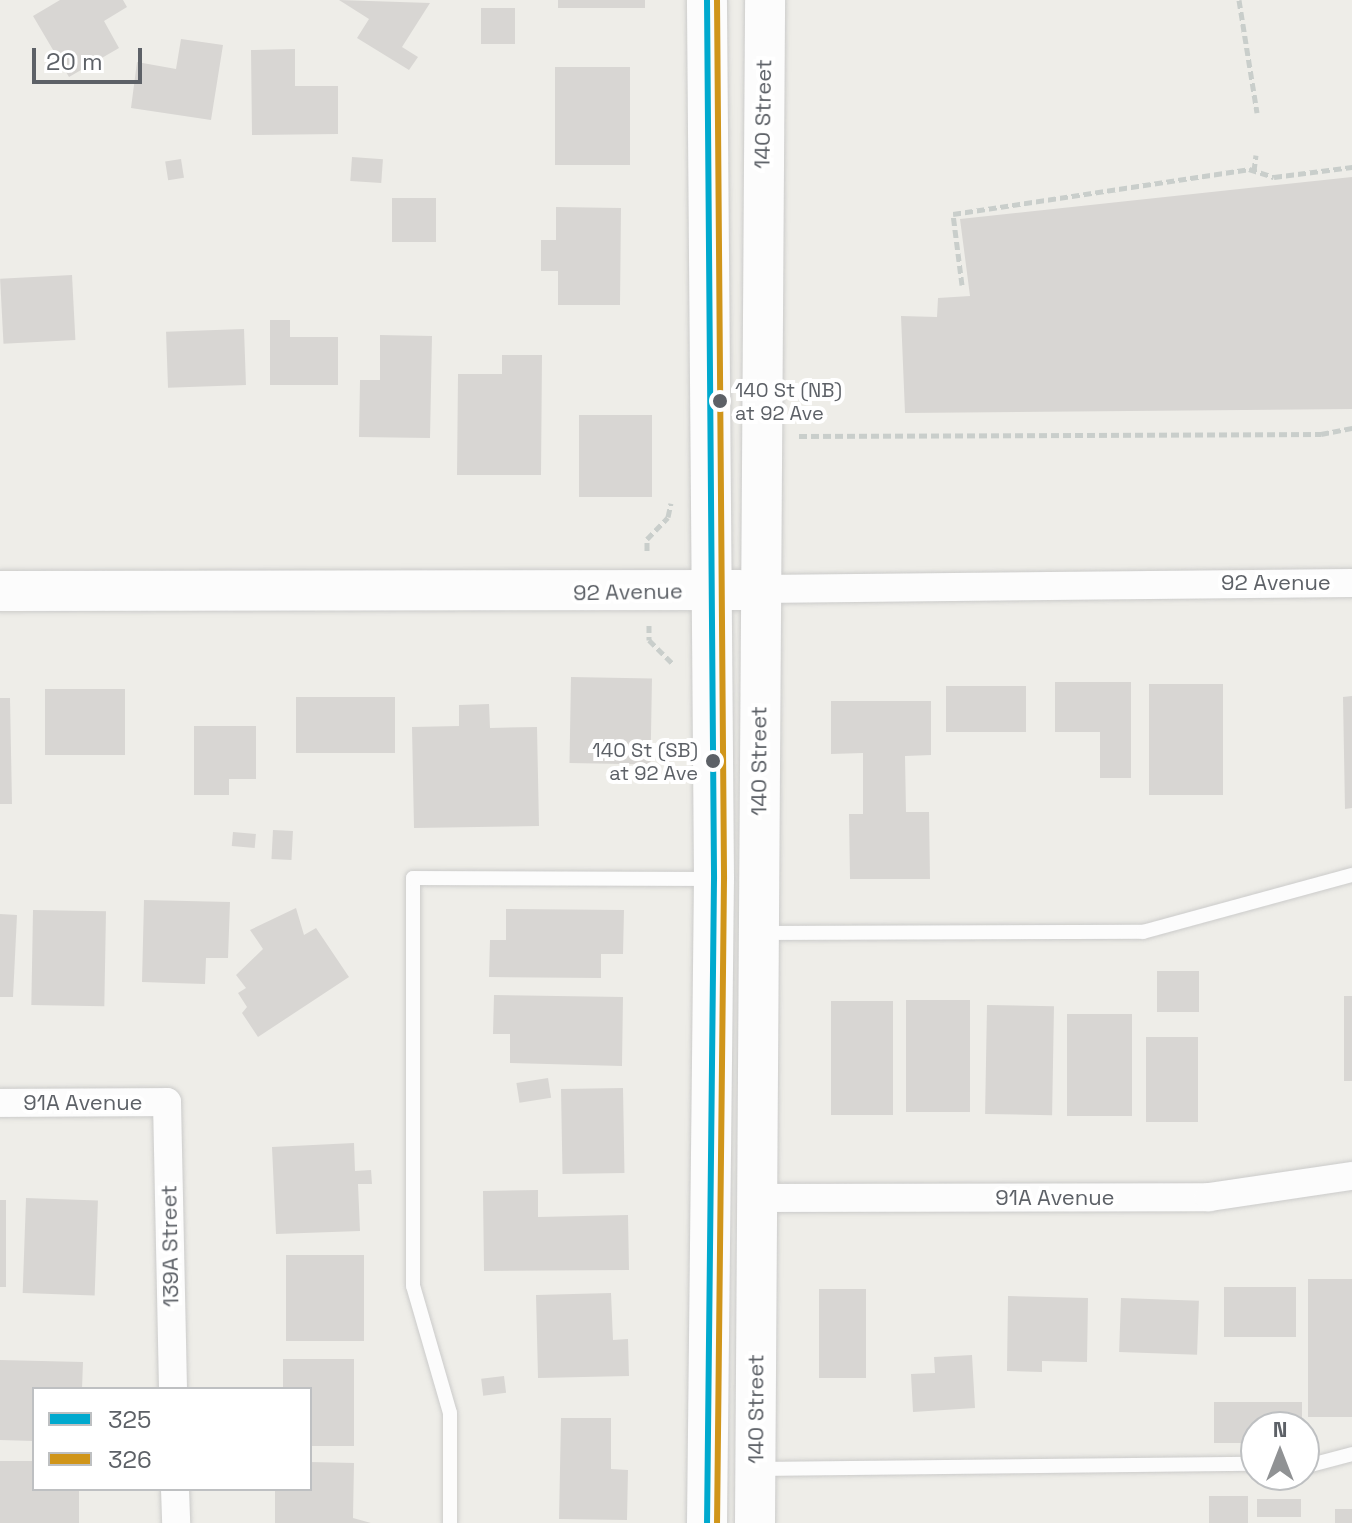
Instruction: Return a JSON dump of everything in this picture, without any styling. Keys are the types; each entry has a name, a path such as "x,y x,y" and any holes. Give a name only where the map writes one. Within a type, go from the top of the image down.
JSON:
{"main road":[{"name":"140 Street","path":"707,0 714,879 710,1517"},
{"name":"140 Street","path":"755,1523 765,0"},
{"name":"92 Avenue","path":"0,591 760,589"}],"street":[{"name":"92 Avenue","path":"760,589 1352,583"},
{"name":"91A Avenue","path":"0,1103 167,1102"},
{"name":"139A Street","path":"167,1102 173,1387"},
{"name":"91A Avenue","path":"757,1198 1209,1197 1352,1176"},
{"path":"175,1491 176,1523"}],"lane":[{"path":"759,933 1143,932 1352,875"},
{"path":"450,1523 450,1413 413,1286 413,878 714,879"},
{"path":"1320,1463 1352,1454"},
{"path":"756,1469 1240,1464"}],"path":[{"path":"1239,0 1257,113"},
{"path":"1254,171 1256,155"},
{"path":"962,285 953,214 1254,171 1274,177 1352,167"},
{"path":"798,436 1321,434 1352,428"},
{"path":"647,559 647,539 668,517 670,504"},
{"path":"649,624 649,640 672,661 674,673"}],"building":[{"path":"60,0 123,0 127,7 104,21 119,48 69,77 33,16"},
{"path":"339,0 430,3 402,47 418,57 409,70 357,38 369,19"},
{"path":"558,0 645,0 645,8 558,8"},
{"path":"481,8 515,8 515,44 481,44"},
{"path":"181,39 223,45 211,120 131,108 137,62 176,69"},
{"path":"295,49 295,86 338,86 338,134 252,135 251,50"},
{"path":"555,67 630,67 630,165 555,165"},
{"path":"352,157 383,159 381,183 350,181"},
{"path":"181,159 184,178 168,180 165,162"},
{"path":"1352,177 1352,409 905,413 901,316 937,317 938,298 970,296 960,219"},
{"path":"392,198 436,198 436,242 392,242"},
{"path":"556,207 621,208 620,305 558,305 558,271 541,271 541,240 556,240"},
{"path":"72,275 75,340 4,344 0,279"},
{"path":"270,320 290,320 290,337 338,337 338,385 270,385"},
{"path":"244,329 246,385 168,388 166,332"},
{"path":"380,335 432,336 430,438 359,437 360,380 380,380"},
{"path":"502,355 542,355 541,475 457,475 458,374 502,374"},
{"path":"579,415 652,415 652,497 579,497"},
{"path":"571,677 652,678 650,764 569,763"},
{"path":"1055,682 1131,682 1131,778 1100,778 1100,732 1055,732"},
{"path":"1149,684 1223,684 1223,795 1149,795"},
{"path":"946,686 1026,686 1026,732 946,732"},
{"path":"45,689 125,689 125,755 45,755"},
{"path":"1352,696 1352,808 1345,809 1343,697"},
{"path":"296,697 395,697 395,753 296,753"},
{"path":"0,698 10,698 12,804 0,804"},
{"path":"831,701 931,701 931,755 905,756 906,812 929,812 930,879 850,879 849,814 863,814 863,753 831,754"},
{"path":"489,704 490,728 537,727 539,826 414,828 412,727 459,726 459,705"},
{"path":"194,726 256,726 256,779 229,779 229,795 194,795"},
{"path":"273,830 293,831 291,860 271,859"},
{"path":"233,832 256,834 255,848 232,846"},
{"path":"144,900 230,902 228,958 206,958 205,984 142,982"},
{"path":"296,908 304,935 316,928 349,977 258,1037 242,1013 247,1007 238,993 246,988 236,975 263,949 250,930"},
{"path":"506,909 624,910 623,954 601,954 601,978 489,977 490,940 506,940"},
{"path":"33,910 106,911 104,1006 31,1005"},
{"path":"0,914 17,915 13,997 0,997"},
{"path":"1157,971 1199,971 1199,1012 1157,1012"},
{"path":"494,995 623,997 622,1066 510,1063 510,1034 493,1034"},
{"path":"1344,996 1352,996 1352,1081 1344,1081"},
{"path":"906,1000 970,1000 970,1112 906,1112"},
{"path":"831,1001 893,1001 893,1115 831,1115"},
{"path":"987,1005 1054,1006 1052,1115 985,1114"},
{"path":"1067,1014 1132,1014 1132,1116 1067,1116"},
{"path":"1146,1037 1198,1037 1198,1122 1146,1122"},
{"path":"548,1078 551,1098 520,1103 516,1083"},
{"path":"623,1088 624,1173 562,1174 561,1089"},
{"path":"354,1143 355,1171 371,1170 372,1184 358,1184 360,1231 276,1234 272,1147"},
{"path":"538,1190 538,1217 628,1215 629,1270 484,1271 483,1191"},
{"path":"26,1198 98,1201 95,1295 23,1293"},
{"path":"0,1200 6,1200 6,1287 0,1287"},
{"path":"286,1255 364,1255 364,1341 286,1341"},
{"path":"1308,1279 1352,1279 1352,1417 1320,1417 1320,1411 1308,1411"},
{"path":"1224,1287 1296,1287 1296,1337 1224,1337"},
{"path":"819,1289 866,1289 866,1378 819,1378"},
{"path":"611,1293 613,1340 628,1339 629,1376 538,1378 536,1295"},
{"path":"1008,1296 1088,1298 1087,1362 1042,1361 1042,1372 1007,1371"},
{"path":"1121,1298 1199,1301 1197,1355 1119,1352"},
{"path":"972,1355 975,1408 913,1412 911,1374 935,1373 934,1357"},
{"path":"283,1359 354,1359 354,1446 312,1446 312,1387 283,1387"},
{"path":"0,1360 83,1362 82,1387 32,1387 32,1441 0,1440"},
{"path":"504,1376 506,1393 483,1396 481,1379"},
{"path":"1214,1402 1302,1402 1302,1411 1240,1411 1240,1443 1214,1443"},
{"path":"561,1418 611,1418 611,1469 628,1470 627,1520 559,1519"},
{"path":"0,1461 32,1461 32,1491 79,1491 79,1523 0,1523"},
{"path":"312,1462 354,1463 353,1518 371,1523 275,1523 275,1491 312,1491"},
{"path":"1209,1496 1248,1496 1248,1523 1209,1523"},
{"path":"1257,1499 1301,1499 1301,1517 1257,1517"},
{"path":"1335,1509 1352,1509 1352,1523 1335,1523"}],"transit line":[{"name":"325","path":"707,0 714,879 707,1523"},
{"name":"326","path":"717,0 724,879 717,1523"}],"place":[{"name":"140 St (NB) at 92 Ave","path":"720,401"},
{"name":"140 St (SB) at 92 Ave","path":"713,761"}]}
